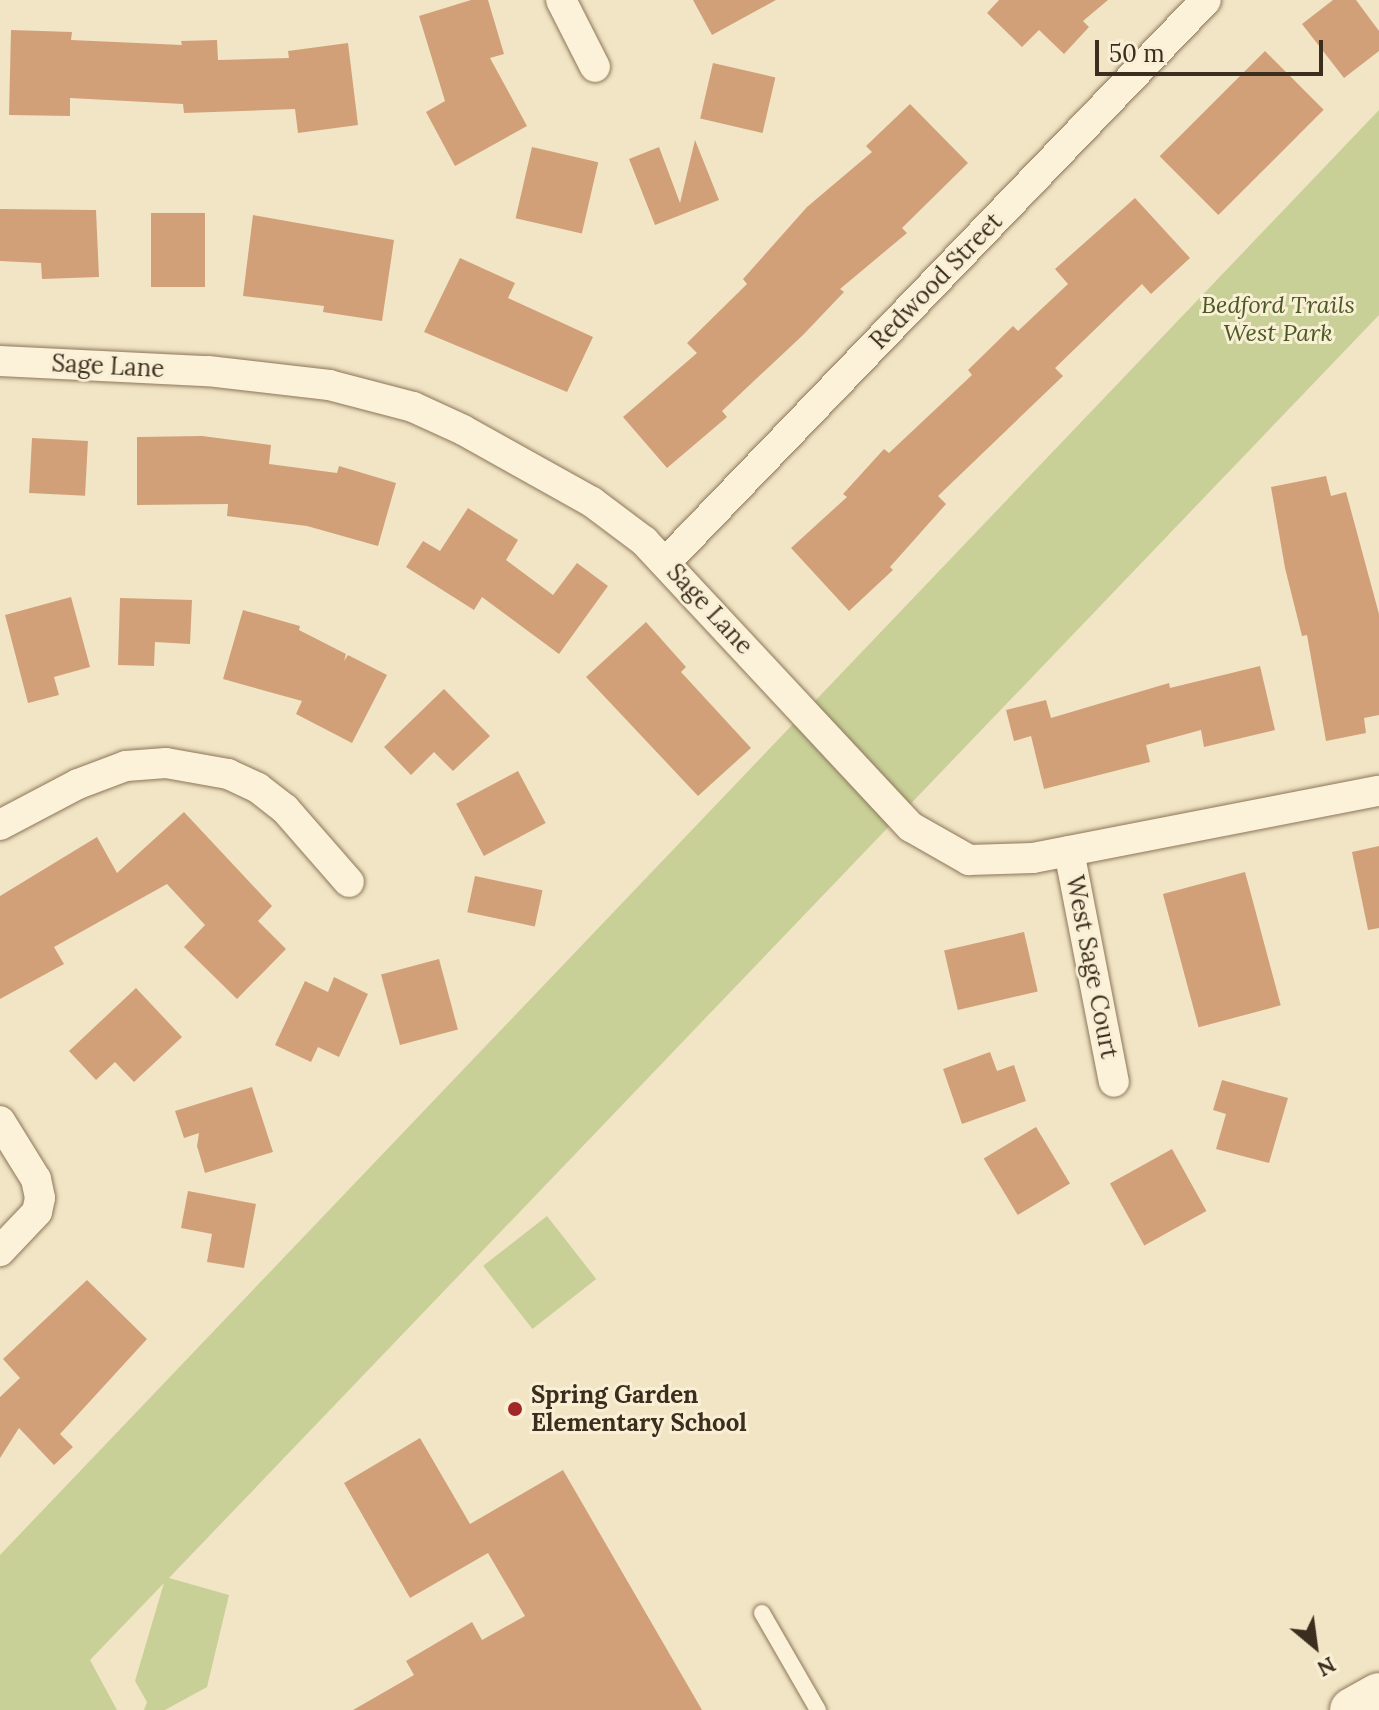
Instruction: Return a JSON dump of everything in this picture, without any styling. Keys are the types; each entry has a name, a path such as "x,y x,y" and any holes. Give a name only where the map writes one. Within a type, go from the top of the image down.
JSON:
{"street":[{"path":"561,0 595,67"},
{"name":"Redwood Street","path":"666,562 1206,0"},
{"name":"Sage Lane","path":"0,361 208,371 361,390 463,430 592,502 666,562 911,827 969,860 1069,851 1379,791"},
{"path":"0,825 78,784 126,766 166,763 228,774 258,788 285,809 349,882"},
{"name":"West Sage Court","path":"1069,851 1114,1082"},
{"path":"0,1121 29,1167 40,1198 37,1212 0,1251"},
{"path":"1352,1710 1379,1695"}],"lane":[{"path":"762,1613 818,1710"}],"green space":[{"name":"Bedford Trails West Park","path":"1379,110 1379,315 169,1578 229,1595 207,1687 165,1710 144,1710 147,1702 135,1681 164,1583 90,1660 117,1710 0,1710 0,1555"},
{"path":"547,1216 596,1279 532,1329 483,1266"}],"building":[{"path":"471,0 488,0 504,54 490,58 527,126 455,166 426,112 445,101 419,16"},
{"path":"693,0 776,0 712,35"},
{"path":"999,0 1108,0 1083,21 1089,27 1064,54 1039,30 1022,47 987,13"},
{"path":"1333,0 1356,0 1379,31 1379,51 1344,78 1302,24"},
{"path":"11,30 72,32 71,40 182,45 181,41 217,40 218,60 289,58 288,51 348,43 358,125 298,133 295,109 184,113 183,104 70,98 70,116 9,115"},
{"path":"1265,51 1324,110 1218,215 1160,156"},
{"path":"713,63 775,77 763,133 700,119"},
{"path":"910,104 968,163 902,228 907,233 840,289 844,292 803,335 722,411 727,417 667,468 623,417 697,353 687,343 747,284 743,279 807,207 872,152 866,146"},
{"path":"695,140 719,200 655,225 629,159 659,147 680,203"},
{"path":"532,147 598,162 582,233 516,218"},
{"path":"1135,198 1190,258 1151,294 1142,284 1055,368 1063,376 938,496 946,504 890,567 893,570 849,611 791,548 847,497 843,494 884,449 889,453 972,375 968,370 1013,326 1018,331 1068,284 1055,269"},
{"path":"0,209 96,210 99,277 42,279 41,263 0,261"},
{"path":"151,213 205,213 205,287 151,287"},
{"path":"253,215 394,240 382,321 323,312 324,306 243,296"},
{"path":"460,258 515,283 508,298 593,337 567,392 424,332"},
{"path":"202,436 271,445 269,464 337,473 339,466 396,483 378,546 307,526 227,516 228,504 137,505 137,437"},
{"path":"32,438 88,441 85,496 29,493"},
{"path":"1326,476 1331,496 1346,492 1379,614 1379,715 1364,718 1366,733 1326,741 1307,635 1302,636 1285,568 1271,487"},
{"path":"468,508 518,540 506,560 553,595 577,563 608,586 559,654 482,597 474,610 406,567 423,541 440,551"},
{"path":"71,597 90,667 54,677 59,695 28,703 5,615"},
{"path":"120,598 192,600 190,644 155,642 154,666 118,665"},
{"path":"243,610 300,626 299,630 346,654 344,661 348,655 387,675 352,743 296,714 302,701 223,679"},
{"path":"646,622 686,667 681,672 751,748 698,796 586,677"},
{"path":"1260,666 1275,730 1204,747 1201,730 1146,745 1150,762 1044,789 1031,736 1014,741 1006,710 1046,700 1051,718 1169,683 1170,688"},
{"path":"444,689 490,736 453,771 434,752 411,775 384,747"},
{"path":"518,771 546,823 484,856 456,804"},
{"path":"184,812 272,906 258,921 286,949 237,999 184,947 205,925 167,884 54,947 64,964 0,999 0,896 97,837 117,873"},
{"path":"1379,846 1379,928 1368,930 1352,852"},
{"path":"1245,872 1281,1005 1199,1027 1163,894"},
{"path":"475,876 542,890 535,927 467,912"},
{"path":"1024,932 1038,991 958,1010 944,950"},
{"path":"439,959 458,1030 400,1045 381,975"},
{"path":"334,977 368,994 339,1057 318,1047 311,1062 275,1045 305,981 328,992"},
{"path":"136,988 182,1037 134,1082 115,1062 96,1080 69,1051"},
{"path":"990,1052 997,1071 1014,1065 1026,1101 962,1124 943,1069"},
{"path":"1222,1080 1288,1098 1269,1163 1216,1149 1226,1114 1213,1110"},
{"path":"252,1087 273,1152 205,1173 197,1146 199,1133 184,1138 175,1111"},
{"path":"1036,1127 1070,1184 1018,1215 984,1158"},
{"path":"1172,1149 1206,1211 1144,1246 1110,1183"},
{"path":"188,1191 256,1204 244,1268 207,1262 212,1234 181,1228"},
{"path":"87,1280 147,1339 60,1434 73,1447 54,1465 19,1428 0,1458 0,1397 20,1378 3,1359"},
{"path":"420,1438 470,1524 563,1470 702,1710 353,1710 414,1675 406,1661 472,1622 482,1640 525,1616 488,1553 410,1598 344,1483"}],"place":[{"name":"Spring Garden Elementary School","path":"515,1409"}]}
